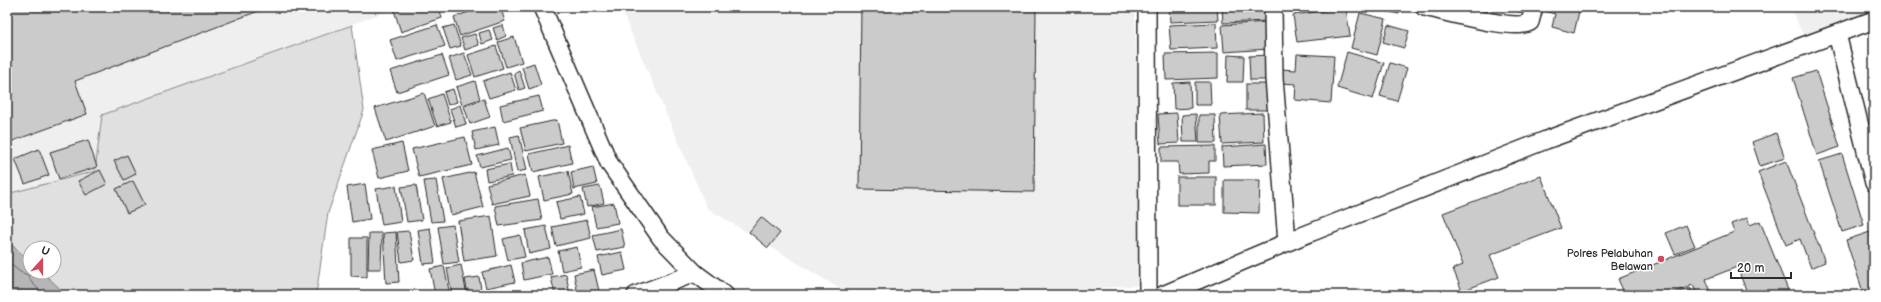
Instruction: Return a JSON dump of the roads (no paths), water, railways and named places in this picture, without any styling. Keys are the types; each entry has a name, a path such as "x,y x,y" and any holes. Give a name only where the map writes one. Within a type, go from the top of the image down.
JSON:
{"street":[{"path":"542,7 609,163 661,238 695,273 725,295"},
{"path":"1148,7 1148,295"},
{"path":"1273,7 1274,78 1287,242"},
{"path":"1424,7 1492,22 1519,26 1530,22 1534,7"},
{"path":"1168,294 1287,242 1546,140 1874,20"},
{"path":"1837,34 1874,183"},
{"path":"636,295 695,273"}],"water":[{"path":"7,241 22,254 22,280 51,280 67,295 7,295"}],"place":[{"name":"Polres Pelabuhan Belawan","path":"1661,259"}]}
